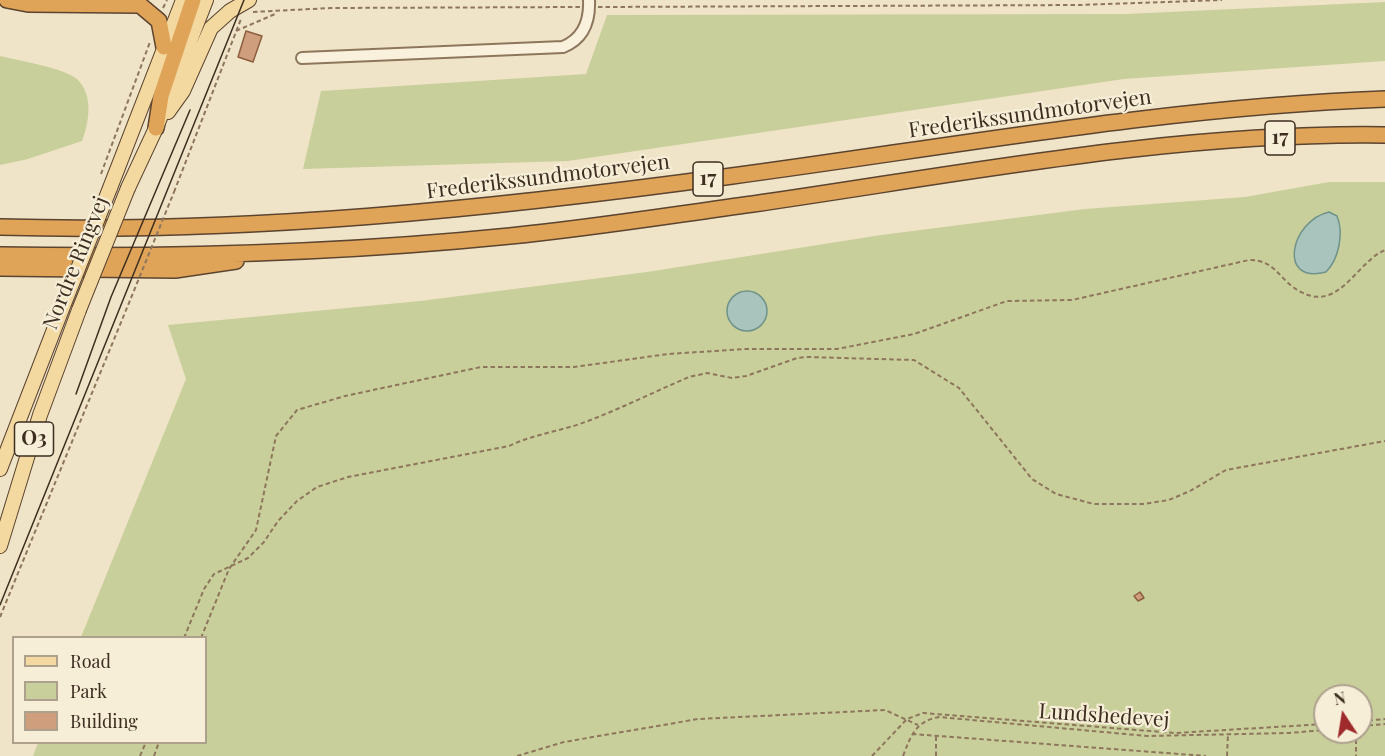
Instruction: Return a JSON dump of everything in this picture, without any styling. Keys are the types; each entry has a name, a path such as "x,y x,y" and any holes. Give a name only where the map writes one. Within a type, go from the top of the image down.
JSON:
{"highway":[{"path":"7,0 28,4 140,5 158,21 164,47"},
{"path":"156,128 161,96 193,0"},
{"name":"Frederikssundmotorvejen","path":"0,227 258,225 380,217 721,178 1112,123 1260,107 1385,99"},
{"name":"17","path":"0,255 120,257 262,254 510,236 750,204 1096,153 1227,140 1385,135"},
{"path":"0,221 29,228"},
{"path":"0,268 175,270 226,264 262,254"}],"main road":[{"name":"Nordre Ringvej","path":"0,469 183,0"},
{"name":"Nordre Ringvej","path":"0,546 40,415 128,188 156,128 206,0"},
{"path":"156,128 183,91 211,28 230,11 249,0"}],"lane":[{"path":"302,58 563,47 575,42 585,28 590,3"}],"path":[{"path":"100,177 166,0"},
{"path":"0,617 174,192 244,11 590,3 1079,5 1222,0"},
{"path":"236,31 278,12"},
{"path":"202,636 229,569 256,530 276,436 297,410 345,396 481,367 574,367 668,354 744,349 837,349 914,334 1007,301 1072,300 1249,260 1263,260 1301,293 1331,294 1351,281 1366,261 1385,250"},
{"path":"185,636 204,589 213,574 229,569 248,558 297,501 317,487 348,477 509,446 528,437 560,431 590,420 689,377 707,373 732,378 746,376 797,358 904,358 930,368 959,387 1032,479 1056,494 1094,504 1143,504 1169,500 1190,491 1226,470 1385,441"},
{"path":"517,756 564,742 698,719 885,710 918,725 903,756"},
{"path":"872,756 907,719 923,713 999,721 1175,733 1313,725"},
{"name":"Lundshedevej","path":"918,725 927,719 939,717 1147,736 1313,730"},
{"path":"912,734 1206,756"},
{"path":"1227,756 1228,734"},
{"path":"936,736 936,756"}],"green space":[{"path":"1385,2 1385,61 1124,79 568,161 303,169 321,91 586,74 607,15 1126,14"},
{"path":"0,56 51,68 77,79 86,93 89,109 82,141 28,159 0,165"},
{"path":"1329,182 1385,182 1385,756 33,756 38,744 207,744 207,636 81,636 186,379 168,325 420,301 647,272 881,235 1085,209 1245,197"}],"water":[{"path":"1329,212 1337,216 1339,223 1340,238 1337,253 1326,272 1310,274 1300,269 1295,261 1294,250 1305,227 1316,218"},
{"path":"747,291 761,297 767,311 761,325 747,331 733,325 727,311 733,297"}],"building":[{"path":"246,31 262,36 253,62 238,57"},
{"path":"1140,592 1144,598 1138,601 1134,596"}],"tram line":[{"path":"0,605 244,0"},
{"path":"76,394 111,297 190,110"}]}
